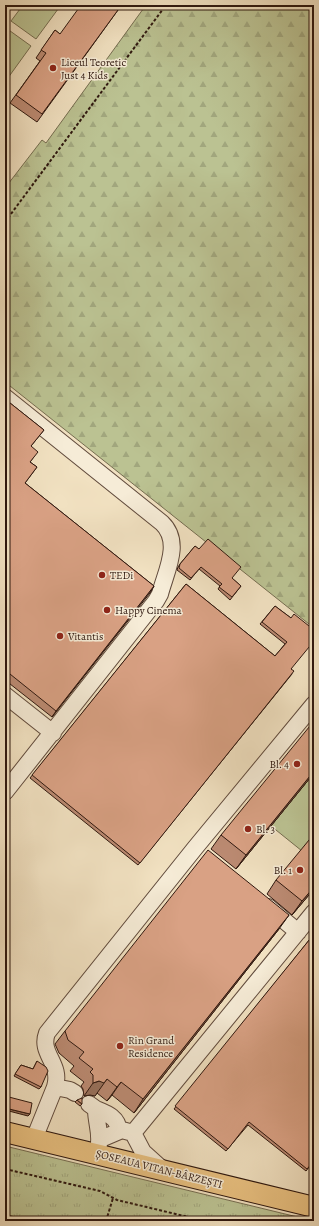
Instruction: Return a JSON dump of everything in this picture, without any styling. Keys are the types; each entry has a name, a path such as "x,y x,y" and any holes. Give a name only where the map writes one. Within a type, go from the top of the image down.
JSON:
{"main road":[{"name":"ȘOSEAUA VITAN-BÂRZEȘTI","path":"5,1132 34,1139 99,1147 163,1170 314,1207"}],"lane":[{"path":"5,397 162,522 170,532 173,543 160,594 156,601 5,792"},
{"path":"5,695 53,733"},
{"path":"34,1139 55,1088 57,1072 46,1048 45,1042 48,1033 201,853 314,704"},
{"path":"256,897 298,932"},
{"path":"163,1170 143,1152 126,1132 119,1126 114,1119 92,1106 99,1147 126,1132 314,912"},
{"path":"55,1088 70,1090 75,1093"}],"path":[{"path":"5,222 166,5"},
{"path":"5,1169 100,1191 113,1198 205,1221"},
{"path":"106,1221 113,1198"},
{"path":"5,1215 30,1221"}],"green space":[{"path":"23,5 61,5 36,39 11,21"},
{"path":"146,5 314,5 314,628 5,382 5,188 42,140 46,143"},
{"path":"6,28 31,46 5,82 5,29"},
{"path":"314,773 314,836 302,851 271,826"},
{"path":"5,1146 314,1221 5,1220"}],"building":[{"path":"81,5 111,5 118,10 42,114 16,95 46,53 41,50 55,30 60,34"},
{"name":"Vitantis","path":"5,399 44,430 31,446 38,452 30,462 37,467 25,483 154,586 56,711 5,670"},
{"path":"208,539 241,567 232,578 241,586 232,597 219,587 222,584 201,567 191,578 179,568 180,564 195,546 199,549"},
{"path":"186,584 275,656 287,642 262,622 275,606 291,618 294,614 314,630 314,641 291,669 294,671 140,863 32,775"},
{"path":"314,721 314,771 246,855 221,835"},
{"name":"Bl. 1","path":"314,834 314,887 302,901 276,880"},
{"path":"208,850 289,915 143,1099 121,1082 117,1087 107,1079 104,1083 99,1081 93,1083 93,1075 90,1072 93,1069 79,1058 84,1052 68,1040 65,1031"},
{"path":"314,934 314,1161 307,1169 249,1122 228,1149 175,1106"},
{"path":"37,1061 46,1067 48,1071 41,1087 15,1074 21,1065 33,1069"},
{"path":"5,1096 32,1103 30,1114 5,1108"},
{"path":"82,1098 82,1104 77,1100"}],"place":[{"name":"Liceul Teoretic Just 4 Kids","path":"53,68"},
{"name":"TEDi","path":"102,575"},
{"name":"Happy Cinema","path":"107,610"},
{"name":"Vitantis","path":"60,636"},
{"name":"Bl. 4","path":"297,764"},
{"name":"Bl. 3","path":"248,829"},
{"name":"Bl. 1","path":"300,870"},
{"name":"Rin Grand Residence","path":"120,1046"}]}
